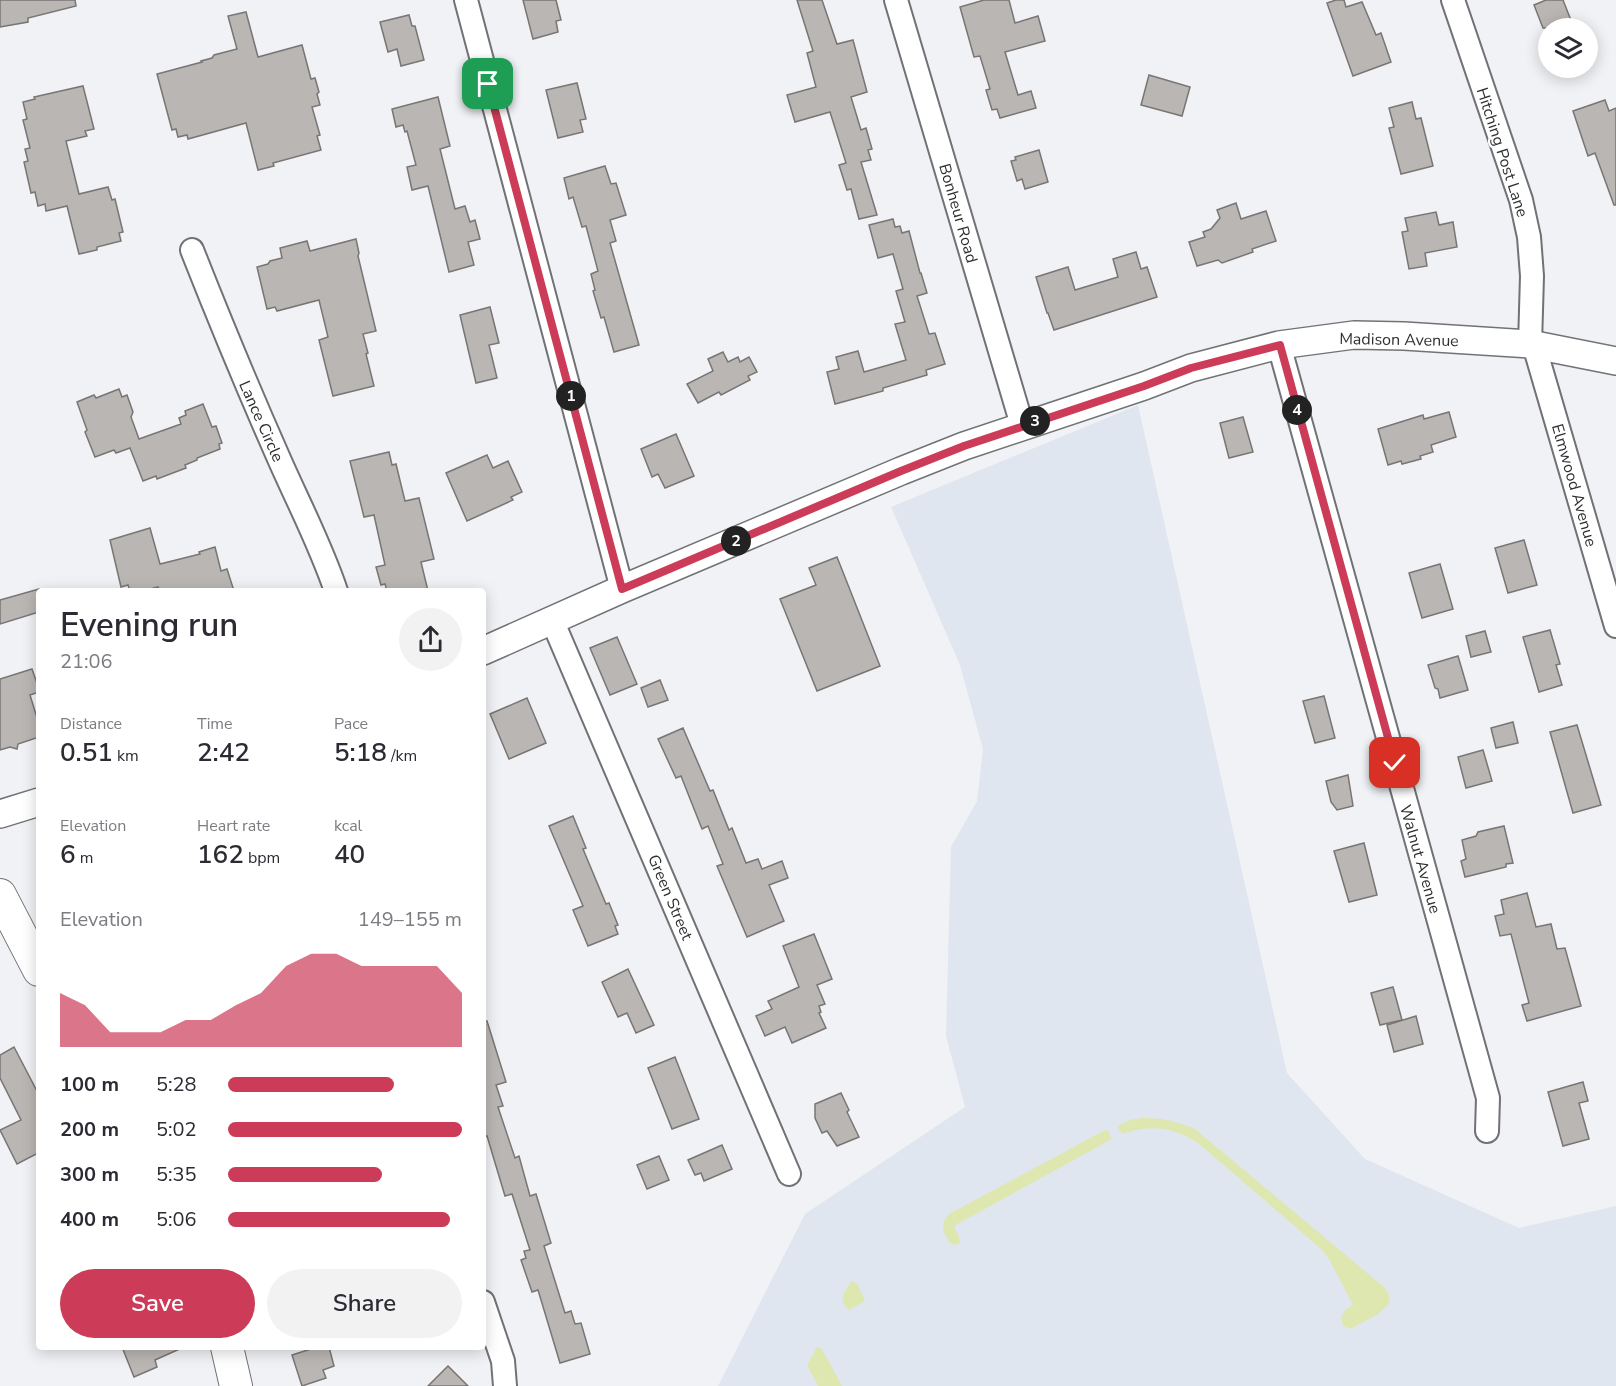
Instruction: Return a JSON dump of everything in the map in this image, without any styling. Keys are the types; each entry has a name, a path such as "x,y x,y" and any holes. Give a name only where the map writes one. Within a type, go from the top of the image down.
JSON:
{"main road":[{"path":"0,895 36,964"},
{"path":"228,1350 236,1386"}],"street":[{"path":"466,0 622,589"},
{"name":"Bonheur Road","path":"896,0 1022,425"},
{"name":"Hitching Post Lane","path":"1453,0 1521,200 1529,237 1533,276 1532,344"},
{"name":"Lance Circle","path":"192,250 228,343 309,521 335,588"},
{"name":"Madison Avenue","path":"486,650 622,589 964,446 1191,368 1280,345 1354,335 1404,336 1532,344 1616,361"},
{"name":"Elmwood Avenue","path":"1532,344 1616,626"},
{"name":"Walnut Avenue","path":"1280,345 1488,1098 1487,1131"},
{"name":"Green Street","path":"552,620 789,1174"},
{"path":"0,814 36,803"},
{"path":"486,1311 503,1361 505,1386"}],"shaded area":[{"path":"1138,405 1287,1073 1365,1159 1519,1228 1616,1206 1616,1386 718,1386 805,1214 965,1107 946,1036 951,847 977,801 983,749 960,665 891,507"}],"green space":[{"path":"1142,1118 1169,1121 1195,1129 1384,1287 1389,1295 1388,1305 1377,1315 1350,1329 1343,1326 1341,1317 1345,1310 1353,1305 1329,1259 1321,1249 1198,1143 1170,1130 1152,1128 1122,1134 1117,1126"},
{"path":"1107,1129 1112,1139 954,1226 960,1243 955,1245 950,1243 945,1236 943,1225 949,1214"},
{"path":"852,1281 857,1283 865,1301 849,1310 845,1307 843,1300 844,1292"},
{"path":"817,1347 822,1349 842,1386 818,1386 808,1367"}],"building":[{"path":"0,0 75,0 76,6 28,18 28,22 0,27"},
{"path":"523,0 556,0 561,20 556,21 558,32 533,39"},
{"path":"797,0 822,0 837,44 853,40 867,92 851,97 861,130 866,128 872,149 868,150 871,160 861,162 877,215 859,219 851,189 847,190 839,165 846,163 830,112 795,122 787,95 816,87 807,53 813,51"},
{"path":"984,0 1009,0 1015,23 1038,16 1045,41 1005,52 1018,95 1031,91 1036,108 1000,118 997,109 992,110 986,90 990,89 980,56 974,57 960,7"},
{"path":"1344,0 1346,7 1362,2 1376,35 1381,33 1391,62 1353,76 1327,3"},
{"path":"1546,0 1563,0 1570,18 1539,18 1534,5"},
{"path":"246,12 258,57 302,45 311,79 315,78 320,105 312,107 320,135 317,136 321,150 273,163 274,166 258,170 246,123 188,139 187,135 178,137 176,129 172,130 157,74 202,62 214,55 237,49 228,16"},
{"path":"409,15 412,26 415,26 424,60 401,66 397,49 388,52 380,22"},
{"path":"1149,75 1190,87 1182,116 1141,105"},
{"path":"577,83 586,119 580,120 583,132 558,138 546,90"},
{"path":"83,86 94,129 85,131 87,136 66,141 79,194 108,187 112,200 115,199 123,232 119,233 121,241 79,254 67,206 46,211 45,204 38,206 35,192 31,193 24,162 28,161 25,149 30,148 23,120 27,119 23,102 35,99 34,97"},
{"path":"438,97 450,146 440,149 455,209 465,206 470,222 475,220 480,239 468,242 474,265 449,272 428,186 412,190 407,167 416,165 407,131 405,132 403,125 396,127 392,109"},
{"path":"1605,100 1609,111 1616,108 1616,205 1614,205 1595,153 1588,156 1573,111"},
{"path":"1412,102 1416,119 1421,118 1433,166 1401,174 1389,128 1394,127 1389,108"},
{"path":"1039,150 1048,182 1025,189 1022,179 1017,181 1011,161 1016,160 1015,157"},
{"path":"605,166 611,184 616,183 626,215 610,220 616,241 610,243 639,345 614,352 604,317 601,318 593,291 595,290 591,274 598,271 586,226 582,227 573,197 569,199 564,178"},
{"path":"1236,203 1241,219 1266,211 1276,241 1222,263 1218,260 1197,266 1189,242 1205,237 1203,232 1211,229 1220,218 1217,210"},
{"path":"1436,212 1439,225 1453,222 1457,247 1425,253 1427,266 1409,269 1402,232 1408,231 1405,218"},
{"path":"893,219 895,227 900,226 902,233 909,231 927,293 917,296 929,334 935,333 945,364 926,370 927,375 883,388 883,391 835,404 827,372 839,369 836,357 858,351 864,372 906,360 895,324 905,322 896,291 903,289 893,254 878,258 869,225"},
{"path":"356,239 376,331 363,334 374,386 333,396 319,340 328,337 319,300 277,311 275,307 267,309 257,267 282,258 280,248 307,241 310,251"},
{"path":"1136,252 1141,269 1147,267 1157,297 1054,330 1036,277 1068,267 1075,290 1118,277 1113,259"},
{"path":"490,307 499,343 489,345 497,378 476,383 460,315"},
{"path":"723,352 728,362 738,357 740,362 749,357 757,372 748,376 750,380 721,395 719,392 698,403 687,384 713,371 708,359"},
{"path":"119,389 122,397 127,395 133,412 131,417 139,439 181,424 179,418 186,415 185,411 203,404 212,427 216,426 222,443 219,444 220,449 197,458 185,465 186,468 157,479 156,476 143,481 130,448 116,453 114,450 95,457 77,402"},
{"path":"1449,412 1456,437 1431,445 1433,452 1420,456 1421,459 1388,465 1378,429 1423,415 1424,419"},
{"path":"1243,417 1253,452 1229,458 1220,423"},
{"path":"676,434 694,476 665,488 658,474 652,477 641,449"},
{"path":"389,452 392,465 396,464 405,501 419,498 434,559 421,562 427,588 386,588 385,584 381,585 376,567 385,565 374,515 364,517 350,461"},
{"path":"487,455 493,468 508,461 522,492 511,497 513,500 467,521 446,473"},
{"path":"150,528 160,564 200,554 199,552 215,547 221,571 227,569 233,588 129,588 128,585 121,587 110,540"},
{"path":"1524,540 1537,585 1508,593 1495,548"},
{"path":"837,557 880,666 817,691 780,599 816,585 809,568"},
{"path":"1440,564 1453,609 1422,618 1409,573"},
{"path":"36,590 36,613 0,624 0,600"},
{"path":"1550,630 1560,664 1556,665 1562,685 1539,692 1523,637"},
{"path":"1485,631 1491,652 1471,657 1466,636"},
{"path":"617,637 637,684 610,695 590,648"},
{"path":"1458,656 1468,690 1440,698 1428,665"},
{"path":"32,669 36,680 36,693 30,695 36,714 36,738 18,744 17,749 10,747 0,750 0,679"},
{"path":"660,680 668,700 648,707 641,688"},
{"path":"1324,696 1335,738 1315,743 1303,701"},
{"path":"527,698 546,743 509,759 490,714"},
{"path":"1513,722 1518,743 1496,748 1491,728"},
{"path":"1577,725 1601,805 1573,813 1550,732"},
{"path":"683,728 710,791 713,790 729,830 732,828 746,863 758,859 762,869 782,861 788,878 769,885 784,921 747,937 717,866 723,864 708,826 702,829 681,776 676,778 658,739"},
{"path":"1483,750 1492,781 1466,788 1458,757"},
{"path":"1348,775 1353,806 1337,810 1331,802 1326,781"},
{"path":"573,816 586,848 583,849 606,904 609,903 618,925 615,926 618,934 588,946 573,910 583,906 549,826"},
{"path":"1504,826 1513,863 1506,864 1506,867 1465,877 1461,861 1466,859 1462,840 1476,836 1478,832"},
{"path":"1364,843 1377,895 1349,902 1334,851"},
{"path":"1527,893 1536,927 1551,924 1557,949 1565,948 1581,1006 1527,1021 1522,1005 1529,1003 1511,934 1500,936 1495,916 1504,914 1501,900"},
{"path":"814,934 832,979 817,985 825,1004 819,1006 821,1012 819,1013 826,1028 792,1043 785,1027 765,1036 756,1016 772,1009 768,1001 799,987 783,946"},
{"path":"628,969 654,1025 636,1033 627,1013 618,1017 602,982"},
{"path":"1393,987 1402,1020 1380,1025 1371,993"},
{"path":"1416,1016 1423,1044 1394,1052 1387,1025"},
{"path":"486,1021 506,1082 496,1085 503,1106 498,1107 515,1158 519,1156 530,1196 536,1194 551,1243 544,1246 565,1313 571,1311 575,1324 581,1323 590,1354 560,1363 538,1290 532,1292 521,1260 526,1258 524,1251 530,1250 512,1194 505,1196 487,1136"},
{"path":"14,1047 36,1089 36,1154 17,1164 0,1130 21,1120 0,1078 0,1055"},
{"path":"675,1057 699,1119 672,1129 648,1068"},
{"path":"1583,1082 1588,1101 1579,1103 1589,1139 1563,1146 1548,1092"},
{"path":"841,1093 859,1137 837,1146 827,1131 822,1133 815,1118 815,1104"},
{"path":"722,1145 732,1169 704,1181 701,1173 695,1175 688,1160"},
{"path":"659,1156 669,1180 647,1189 637,1165"},
{"path":"123,1350 177,1350 155,1360 157,1367 134,1377"},
{"path":"308,1350 330,1350 334,1366 323,1370 326,1378 302,1386 292,1355"},
{"path":"448,1366 468,1386 428,1386"}],"route":[{"path":"488,84 622,589 964,446 1191,368 1280,345 1395,763"}]}
